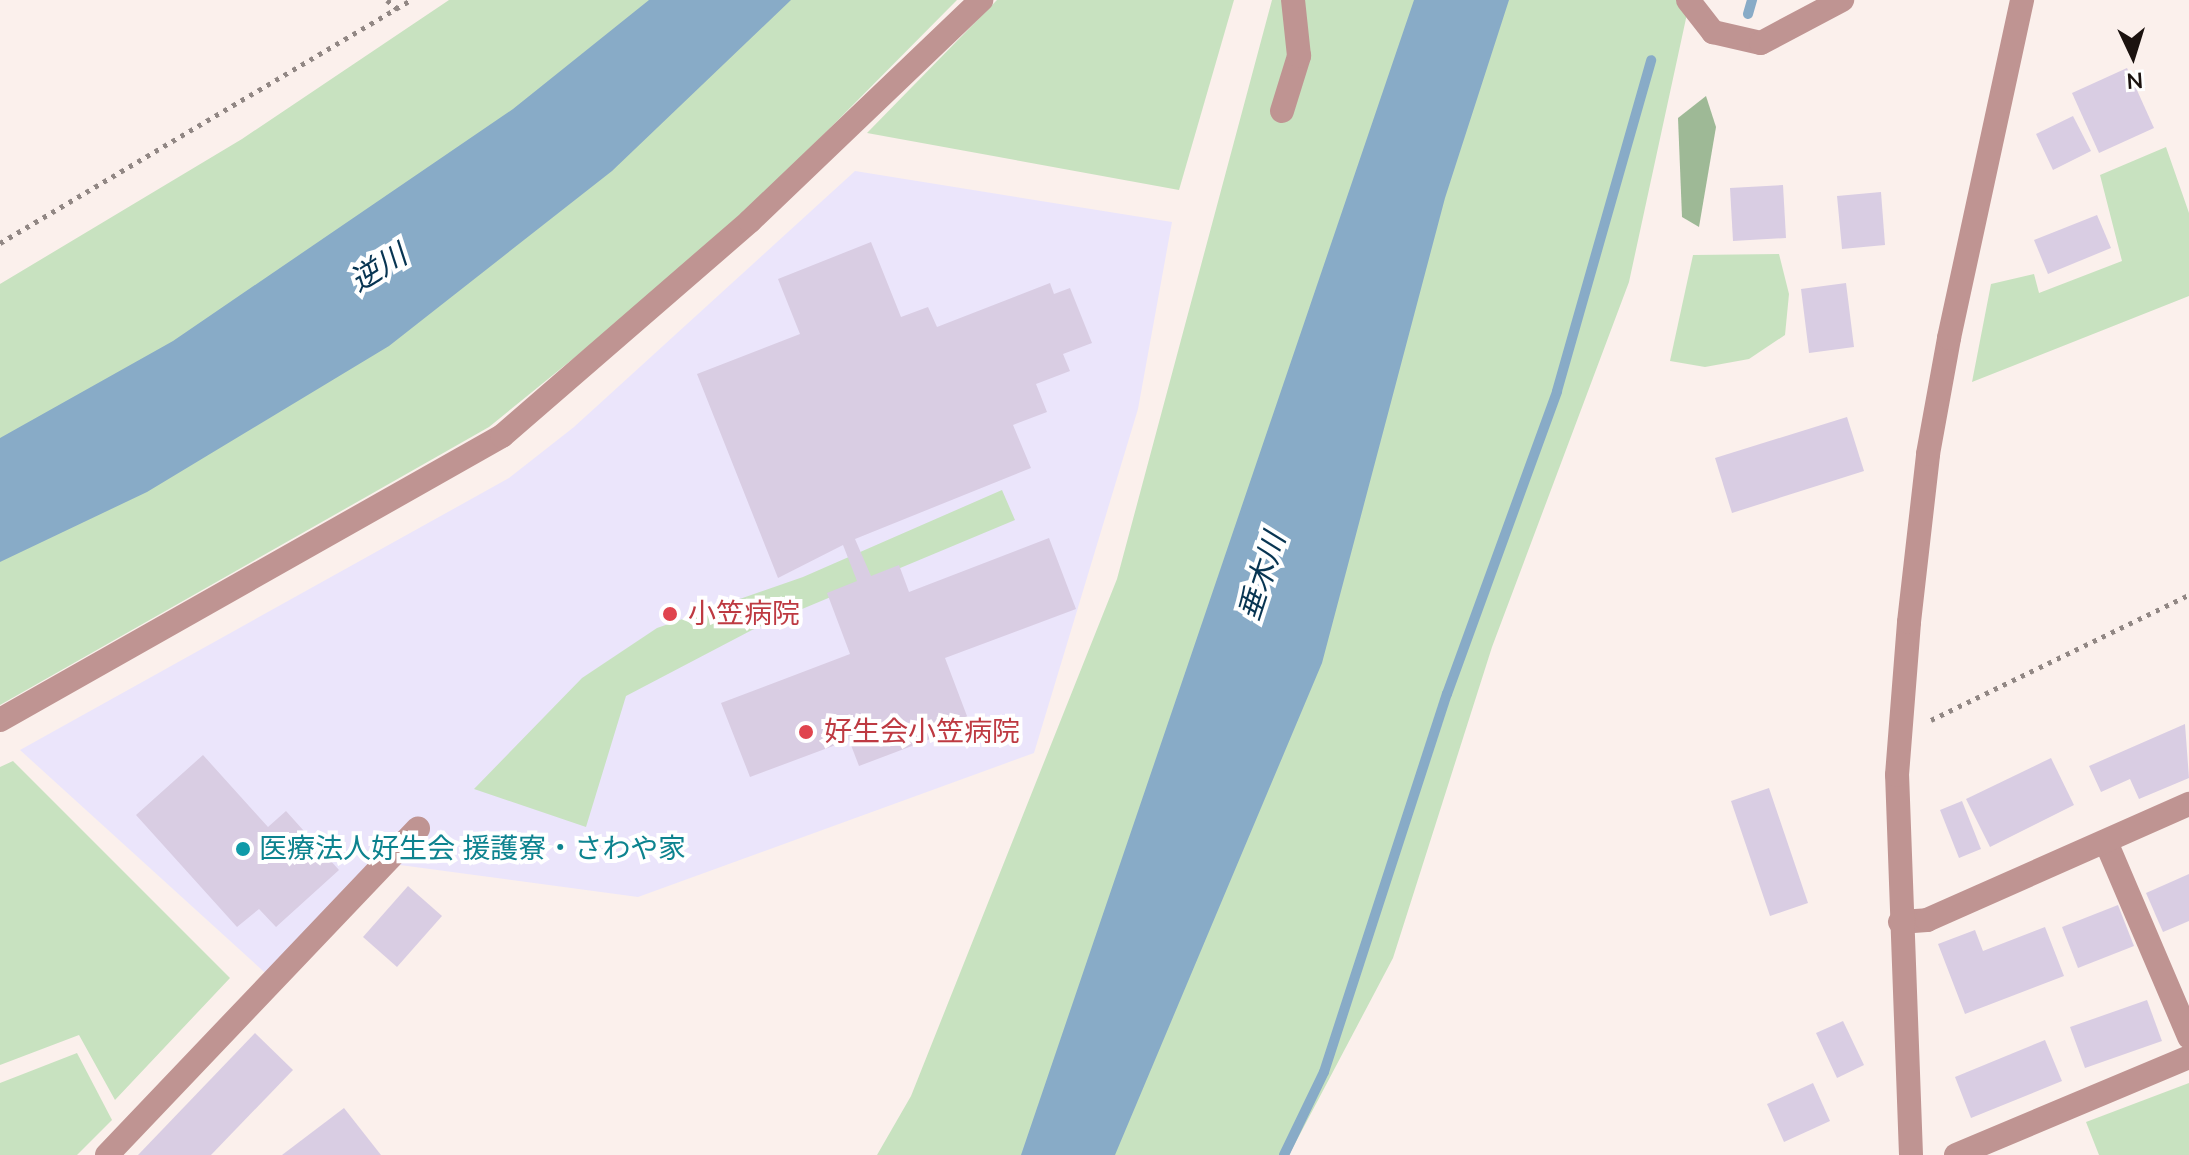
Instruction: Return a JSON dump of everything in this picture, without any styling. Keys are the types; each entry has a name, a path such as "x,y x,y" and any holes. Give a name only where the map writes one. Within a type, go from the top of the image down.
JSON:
{"street":[{"path":"0,720 502,436 750,221 981,0"},
{"path":"1282,111 1299,56 1293,0"},
{"path":"1688,0 1713,32 1761,43 1842,0"},
{"path":"1911,1155 1900,922 1900,724 1928,454 2022,0"},
{"path":"1900,922 1927,920 2189,804"},
{"path":"107,1155 418,828"},
{"path":"2106,842 2189,1037"},
{"path":"1956,1155 2189,1057"}],"path":[{"path":"387,0 399,10"},
{"path":"0,243 399,10 411,0"},
{"path":"1900,724 1924,723 2189,595"}],"shaded area":[{"name":"小笠病院","path":"855,171 1172,222 1138,409 1034,753 638,897 400,865 273,980 20,750 509,478 574,427"}],"green space":[{"path":"449,0 957,0 717,242 489,427 0,705 0,284 242,139"},
{"path":"997,0 1234,0 1179,190 867,133"},
{"path":"1272,0 1690,0 1629,282 1492,647 1393,958 1289,1155 877,1155 911,1096 1117,579"},
{"path":"1706,96 1716,127 1699,227 1682,217 1678,118"},
{"path":"2166,147 2189,213 2189,296 1972,382 1991,284 2034,274 2039,293 2122,261 2100,175"},
{"path":"1779,254 1789,294 1785,335 1749,359 1705,367 1670,361 1693,255"},
{"path":"1002,490 1015,520 752,630 626,696 586,827 474,789 582,678 657,628 803,577"},
{"path":"13,761 230,978 115,1100 79,1035 0,1065 0,767"},
{"path":"77,1053 112,1120 77,1155 0,1155 0,1083"},
{"path":"2189,1083 2189,1155 2099,1155 2086,1122"}],"water":[{"name":"逆川","path":"649,0 791,0 612,171 389,346 147,492 0,562 0,438 173,341 513,109"},
{"name":"垂木川","path":"1414,0 1509,0 1445,198 1322,663 1115,1155 1021,1155"}],"building":[{"path":"2127,68 2154,128 2099,153 2072,93"},
{"path":"2073,116 2091,151 2053,170 2036,134"},
{"path":"1783,185 1786,238 1733,241 1730,188"},
{"path":"1881,192 1885,245 1842,249 1837,196"},
{"path":"2097,215 2111,248 2048,274 2034,240"},
{"path":"871,242 901,317 928,307 937,327 1050,283 1054,294 1070,288 1092,343 1063,354 1070,371 1036,384 1047,412 1013,425 1031,468 855,539 871,576 899,565 909,592 1049,538 1076,609 945,658 970,724 859,766 849,740 750,777 721,703 850,654 827,593 857,581 843,545 778,578 697,374 800,334 778,279"},
{"path":"1846,283 1854,347 1809,353 1801,289"},
{"path":"1847,417 1864,471 1732,513 1715,458"},
{"path":"2185,724 2189,778 2139,799 2130,779 2101,792 2089,766"},
{"name":"医療法人好生会 援護寮・さわや家","path":"203,755 268,827 286,811 339,870 276,927 259,909 237,927 136,815"},
{"path":"2051,758 2074,805 1990,847 1966,799"},
{"path":"1769,788 1808,903 1770,916 1731,801"},
{"path":"1962,801 1981,849 1959,858 1940,810"},
{"path":"2189,874 2189,921 2163,932 2146,893"},
{"path":"408,886 442,916 397,967 363,937"},
{"path":"2118,905 2134,946 2078,968 2062,927"},
{"path":"2045,927 2064,976 1965,1014 1938,944 1975,930 1983,951"},
{"path":"2147,1000 2162,1041 2085,1068 2070,1027"},
{"path":"1843,1021 1864,1065 1837,1078 1816,1033"},
{"path":"255,1033 293,1070 211,1155 138,1155"},
{"path":"2045,1040 2062,1081 1971,1118 1955,1077"},
{"path":"1813,1083 1830,1121 1784,1142 1767,1104"},
{"path":"344,1108 381,1155 282,1155"}],"waterway":[{"path":"1748,14 1752,0"},
{"path":"1284,1155 1324,1072 1447,694 1557,391 1651,60"}],"place":[{"name":"小笠病院","path":"670,614"},
{"name":"好生会小笠病院","path":"806,732"},
{"name":"医療法人好生会 援護寮・さわや家","path":"243,849"}]}
